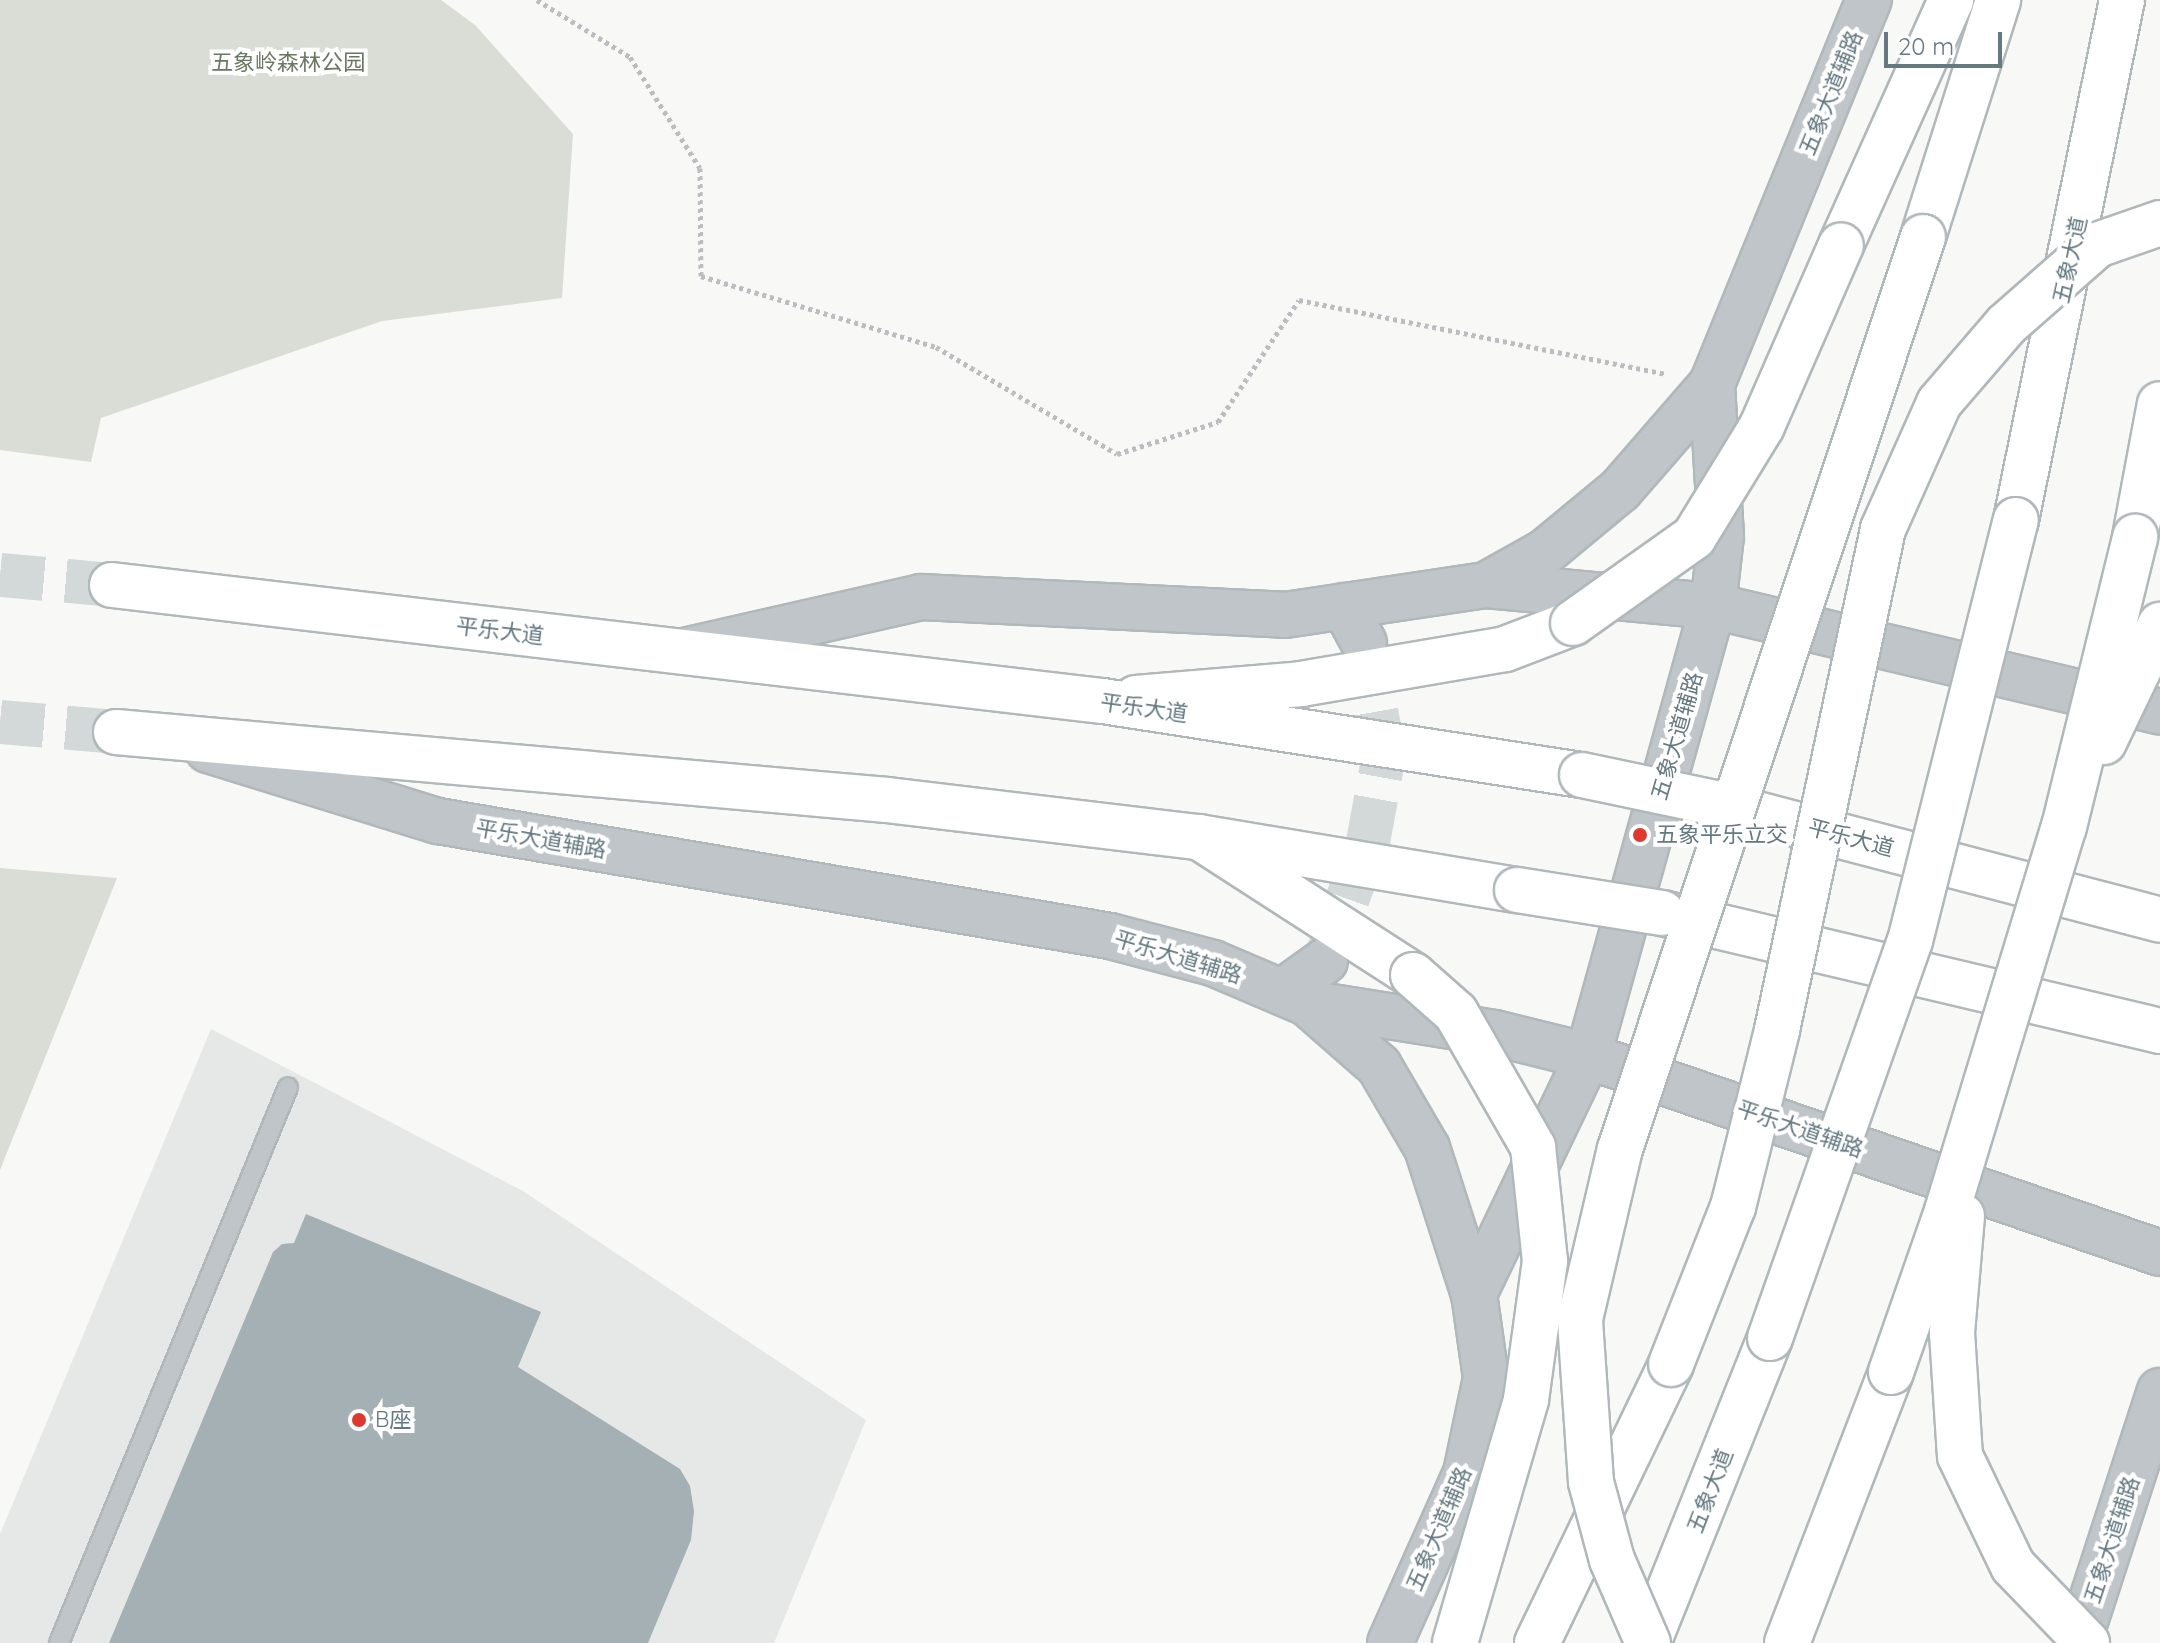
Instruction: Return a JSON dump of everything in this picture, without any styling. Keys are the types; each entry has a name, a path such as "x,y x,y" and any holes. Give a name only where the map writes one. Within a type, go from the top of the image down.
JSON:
{"main road":[{"path":"1103,701 1317,681 1505,649 1573,623 1694,537 1762,426 1951,0"},
{"path":"1648,1643 1612,1560 1591,1482 1580,1319 1620,1149 1923,237 1998,0"},
{"name":"五象大道","path":"1648,1643 1770,1338 1910,941 2016,520 2122,0"},
{"path":"1537,1643 1671,1364 1737,1192 1781,1015 1883,529 1939,403 2006,325 2097,245 2160,223"},
{"path":"1787,1643 1891,1372 1968,1142 2064,827 2135,537 2160,404"},
{"name":"平乐大道","path":"112,585 1103,701 1582,775 1715,803 2160,920"},
{"path":"2064,827 2160,625"},
{"path":"116,732 887,800 1199,837 1662,913 2160,1031"},
{"path":"1199,837 1413,975 1456,1013 1533,1147 1545,1261 1526,1400 1455,1643"},
{"path":"1968,1142 1952,1333 1960,1456 2013,1566 2087,1643"}],"street":[{"name":"五象大道辅路","path":"1390,1643 1466,1473 1486,1378 1474,1294 1588,1056 1713,606 1721,536 1712,384 1869,0"},
{"path":"680,652 921,597 1285,615 1354,624 1486,585 1545,552 1620,490 1712,384"},
{"path":"1486,585 1713,606 2160,712"},
{"name":"平乐大道辅路","path":"175,739 438,821 1110,936 1213,963 1294,997 1495,1033 1588,1056 2160,1253"},
{"path":"1325,961 1294,997 1379,1066 1427,1148 1474,1294"},
{"name":"五象大道辅路","path":"2078,1643 2160,1391"}],"lane":[{"path":"59,1643 288,1087"}],"path":[{"path":"537,0 630,57 700,168 701,276 936,347 1117,454 1218,422 1299,300 1712,384"}],"shaded area":[{"path":"211,1029 523,1191 866,1420 774,1643 0,1643 0,1534"}],"green space":[{"name":"五象岭森林公园","path":"0,0 441,0 475,25 573,134 562,298 382,321 101,418 91,462 0,450"},
{"path":"0,868 117,878 0,1170"}],"building":[{"path":"306,1214 541,1312 518,1367 680,1469 690,1486 694,1511 691,1540 648,1643 109,1643 273,1252 282,1244 294,1243"}],"tunnel":[{"path":"0,575 112,585"},
{"path":"1325,961 1368,842 1384,755 1364,643"},
{"path":"0,722 116,732"}],"place":[{"name":"五象平乐立交","path":"1640,835"},
{"name":"B座","path":"359,1420"}]}
